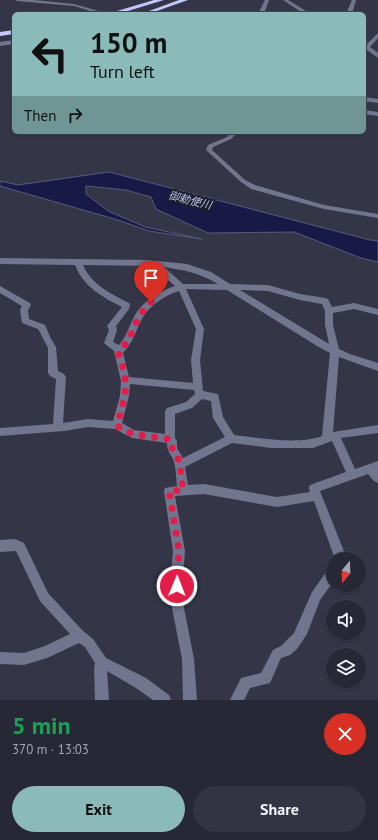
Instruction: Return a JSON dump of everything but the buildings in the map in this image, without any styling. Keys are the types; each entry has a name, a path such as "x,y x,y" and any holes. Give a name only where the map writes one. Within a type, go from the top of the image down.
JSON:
{"highway":[{"path":"117,12 162,0"},
{"path":"125,12 168,0"},
{"path":"146,12 185,0"},
{"path":"0,35 12,33"},
{"path":"0,42 12,40"}],"street":[{"path":"17,0 74,5 91,8 101,12"},
{"path":"263,12 267,0"},
{"path":"285,0 305,12"},
{"path":"350,12 354,0"},
{"path":"366,46 378,34"},
{"path":"366,48 378,56"},
{"path":"366,99 378,102"},
{"path":"366,112 378,114"},
{"path":"232,134 229,138 210,146 209,150 247,184 260,189 324,206 378,214"},
{"path":"0,261 148,263 187,266 208,274 306,337 335,352 378,367"},
{"path":"78,263 82,275 102,293 126,305 111,326 113,330 108,343 119,350 126,380 125,396 117,426"},
{"path":"148,263 152,269 162,269 181,287 201,331 196,354 195,370 200,391"},
{"path":"119,350 128,341 139,316 146,306 181,287 227,286 268,288 300,297 325,301 329,311 329,325 335,352 331,437 352,474"},
{"path":"0,289 27,305 24,310 25,321 42,327 52,347 52,373 61,377 58,427"},
{"path":"329,311 354,306 378,312"},
{"path":"126,380 200,391 216,397 218,418 231,439"},
{"path":"183,490 180,465 170,440 170,411 189,405 200,391"},
{"path":"0,432 88,423 117,426 132,434 170,440"},
{"path":"180,465 231,439 271,444 313,444 331,437 378,429"},
{"path":"338,552 314,488 374,467 378,478"},
{"path":"190,700 188,659 178,608 177,575 179,551 169,491 204,489 277,502 317,496"},
{"path":"0,546 15,545 20,547 42,593 80,636 89,643 102,662 141,683 164,700"},
{"path":"237,700 246,683 265,678 278,654 286,652 301,634 317,594 326,582"},
{"path":"0,658 24,659 47,652 80,636"},
{"path":"102,662 100,669 102,700"}],"water":[{"name":"御勅使川","path":"109,172 378,241 378,262 361,258 294,232 208,233 156,209 151,197 126,190 86,186 86,194 108,211 145,227 202,239 149,231 118,220 0,186 0,181 18,185"}],"route":[{"path":"151,302 139,316 128,341 118,352 126,373 126,382 125,396 117,426 132,434 168,439 172,441 172,448 177,455 180,465 183,490 169,491 179,551 177,586"}]}
